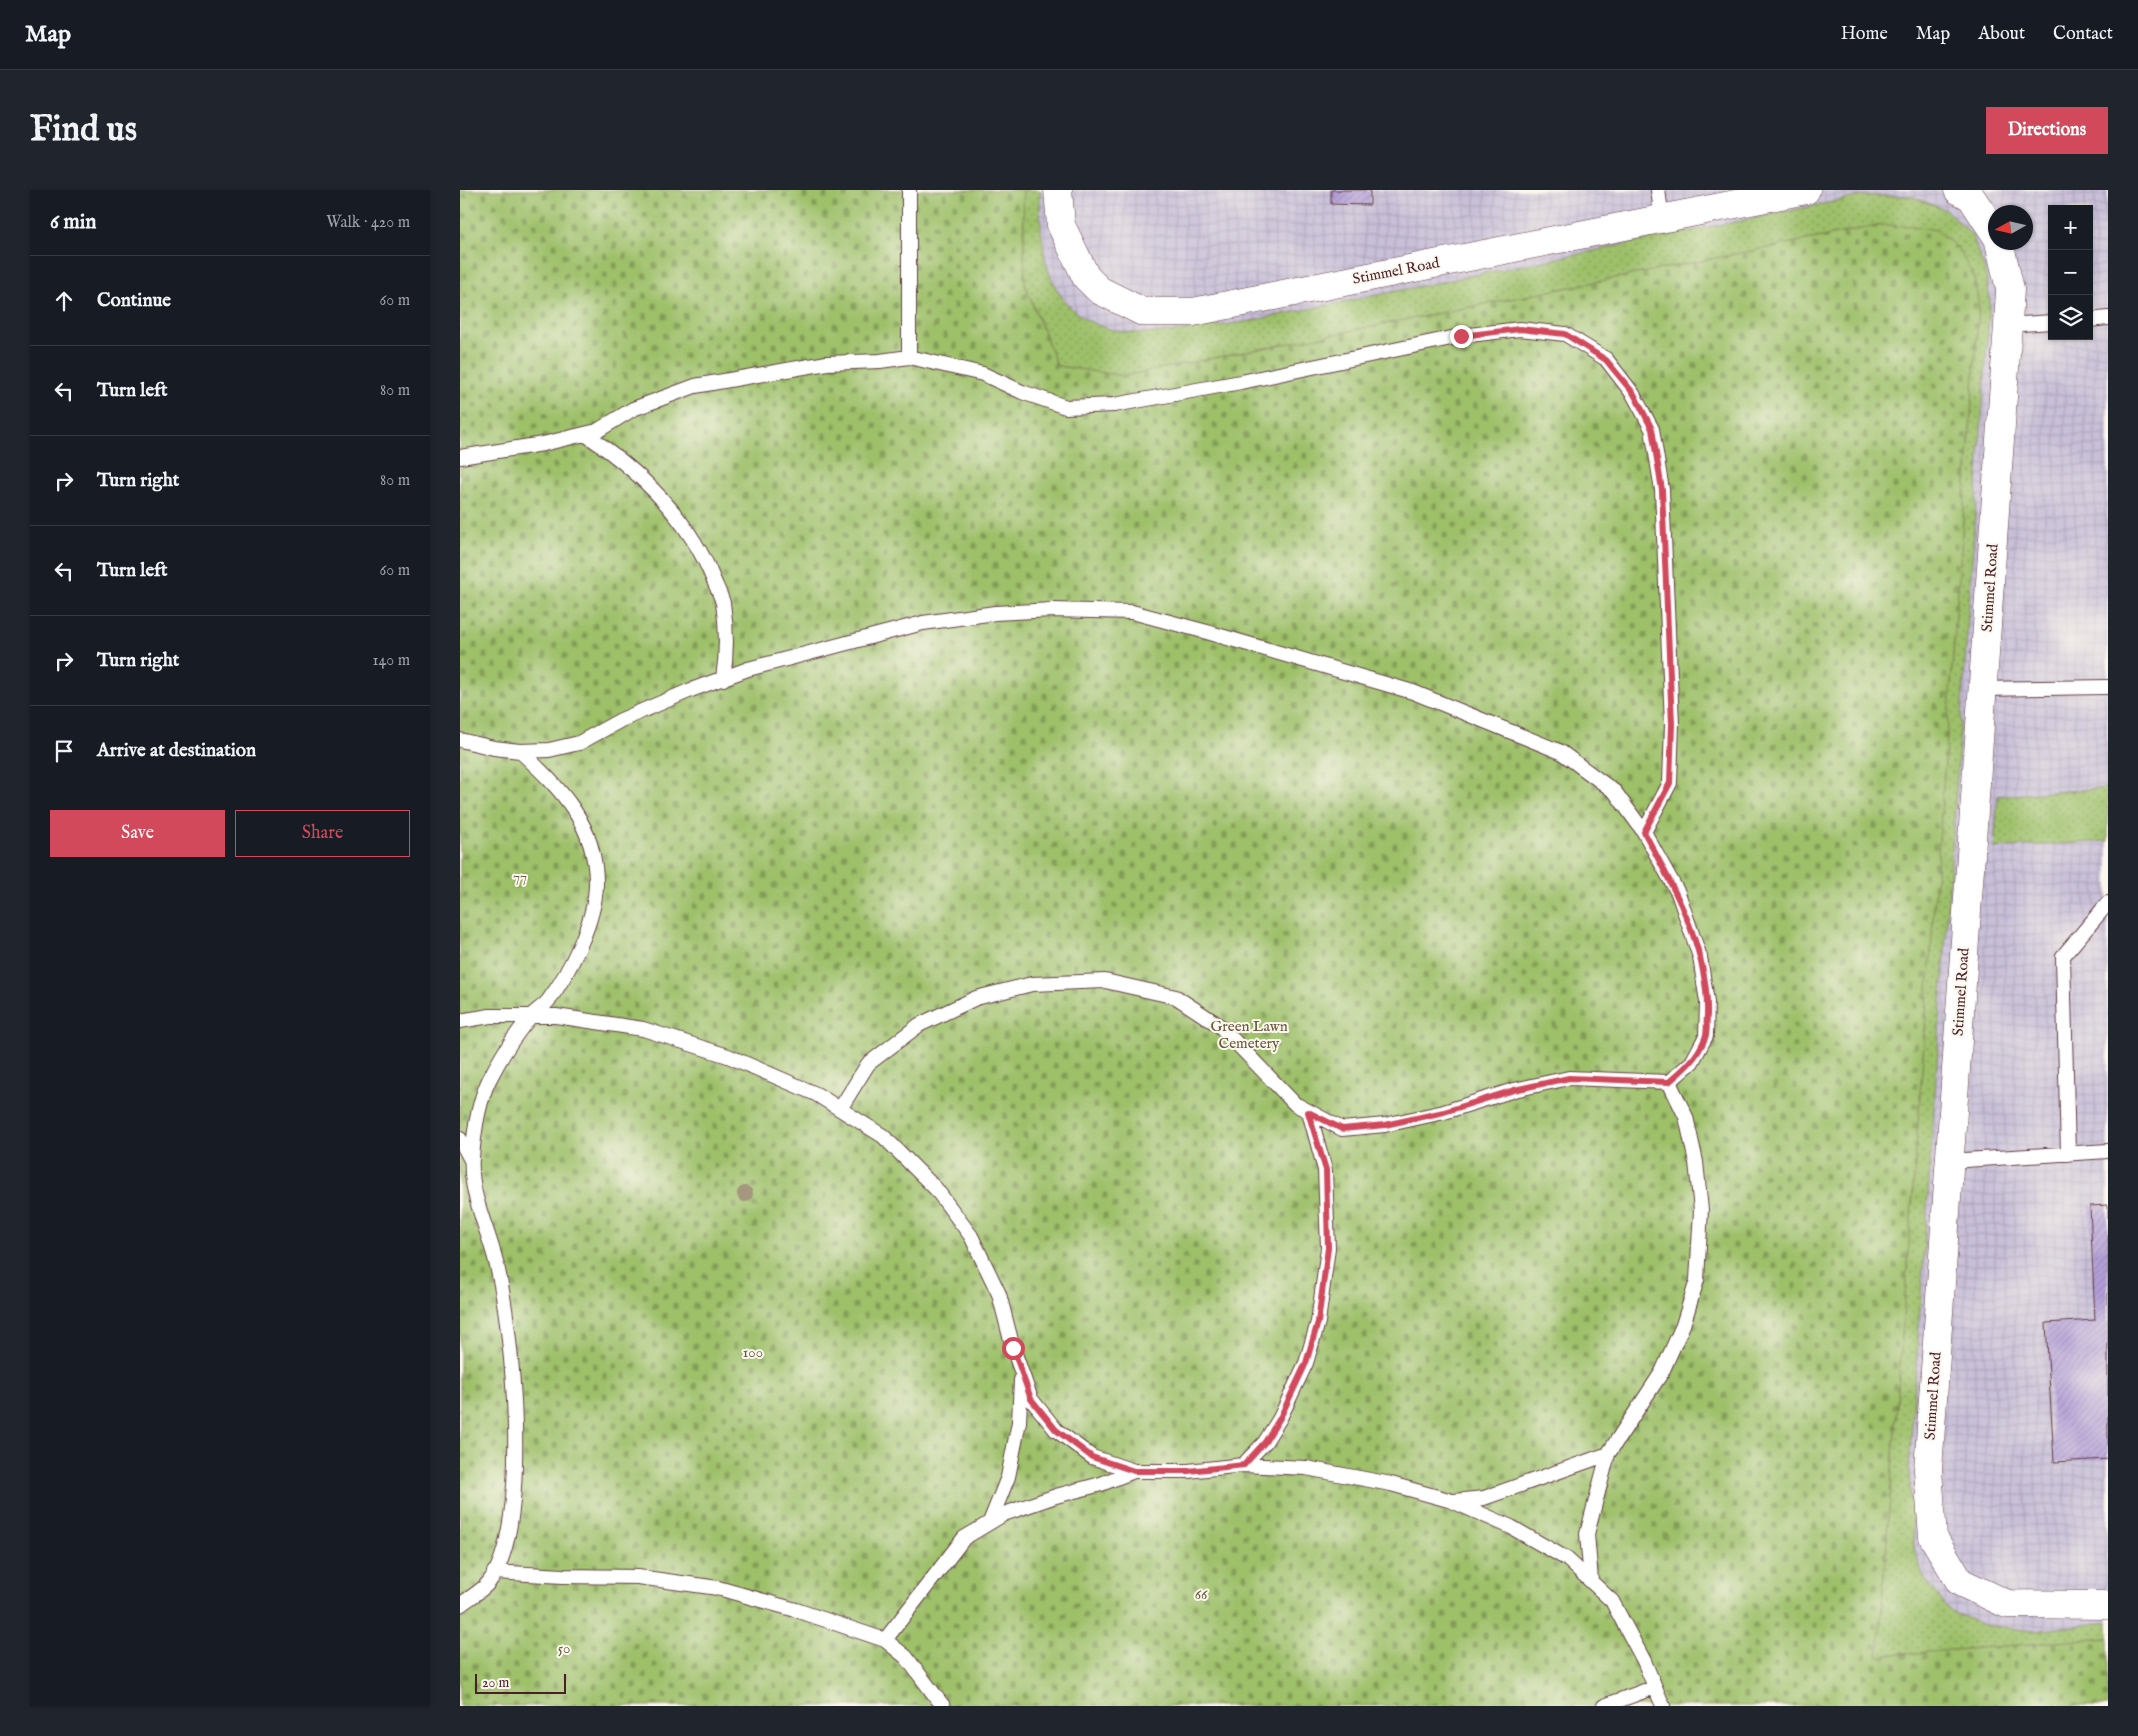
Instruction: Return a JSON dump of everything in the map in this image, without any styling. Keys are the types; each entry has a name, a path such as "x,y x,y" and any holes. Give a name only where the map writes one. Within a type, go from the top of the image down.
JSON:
{"street":[{"name":"Stimmel Road","path":"1058,190 1061,225 1086,277 1099,290 1143,312 1193,312 1806,190"},
{"path":"1958,190 1971,197 1988,223"},
{"name":"Stimmel Road","path":"2001,250 2010,289 1928,1470 1933,1537 1960,1582 2006,1604 2108,1605"}],"lane":[{"path":"909,190 909,357"},
{"path":"1658,190 1662,219"},
{"path":"2093,320 2108,318"},
{"path":"2008,325 2048,322"},
{"path":"460,457 542,444 597,432 633,409 695,386 827,363 880,361 909,357 982,374 1022,392 1066,407 1114,405 1241,382 1461,336 1520,329 1565,334 1606,360 1634,394 1652,429 1662,490 1672,724 1670,783 1644,832"},
{"path":"585,434 610,451 653,490 687,529 709,568 722,602 727,650 722,679"},
{"path":"460,740 494,748 520,751 549,750 579,743 621,720 691,690 748,669 923,624 995,612 1052,610 1132,612 1413,692 1561,752 1615,792 1644,832 1678,893 1700,957 1707,1002 1706,1036 1692,1062 1669,1082 1569,1078 1514,1090 1444,1112 1385,1125 1342,1129 1295,1104 1220,1026 1176,997 1105,981 1032,984 976,998 919,1025 868,1064 840,1109"},
{"path":"1982,689 2108,687"},
{"path":"460,1605 489,1582 506,1548 513,1494 516,1445 508,1333 497,1263 476,1196 472,1160 476,1123 489,1081 509,1047 531,1016 546,1003 571,966 587,929 596,887 594,861 587,835 568,798 520,751"},
{"path":"2068,1154 2063,956 2108,904"},
{"path":"460,1021 490,1016 556,1016 643,1029 728,1056 816,1094 883,1136 936,1189 971,1236 999,1294 1013,1348 1031,1399 1056,1430 1092,1457 1134,1471 1188,1471 1244,1465 1306,1468 1391,1484 1452,1501 1511,1527 1567,1558 1591,1580 1612,1601 1644,1661 1663,1706"},
{"path":"1591,1580 1587,1534 1608,1454 1662,1372 1683,1325 1697,1280 1701,1210 1696,1162 1686,1117 1669,1082"},
{"path":"1244,1465 1265,1442 1280,1418 1306,1363 1318,1322 1328,1248 1326,1170 1308,1112"},
{"path":"460,1139 472,1160"},
{"path":"1949,1161 2108,1151"},
{"path":"990,1522 1008,1477 1019,1422 1021,1372"},
{"path":"1452,1501 1484,1498 1608,1454"},
{"path":"885,1640 964,1538 1004,1514 1056,1496 1101,1484 1134,1471"},
{"path":"494,1572 563,1576 638,1577 718,1588 796,1610 885,1640 906,1657 942,1706"},
{"path":"1604,1706 1655,1687"}],"shaded area":[{"path":"1040,190 2108,190 2108,788 1999,796 1994,848 2108,841 2108,1622 2035,1631 1984,1625 1950,1611 1924,1578 1914,1548 1909,1469 1990,300 1985,270 1971,234 1160,333 1121,333 1088,322 1061,299 1047,268 1040,217"}],"green space":[{"name":"Green Lawn Cemetery","path":"460,190 1023,190 1025,285 1057,366 1124,376 1882,225 1913,226 1936,230 1958,248 1974,277 1979,307 1878,1656 2108,1638 2108,1706 460,1706"},
{"path":"1023,190 1040,190 1041,230 1046,261 1062,297 1081,317 1105,328 1131,333 1159,333 1245,322 1862,196 1910,196 1946,210 1971,234 1985,270 1990,300 1909,1469 1914,1548 1924,1578 1950,1611 1984,1625 2035,1631 2108,1622 2108,1638 1878,1656 1979,307 1882,225 1124,376 1057,366 1025,285"},
{"path":"2108,788 2108,841 1994,848 1998,796"}],"building":[{"path":"1331,190 1370,190 1370,205 1331,204"},
{"path":"2108,1205 2108,1459 2054,1462 2046,1323 2095,1320 2090,1206"}],"route":[{"path":"1013,1348 1031,1399 1056,1430 1092,1457 1134,1471 1188,1471 1244,1465 1265,1442 1280,1418 1306,1363 1318,1322 1328,1248 1326,1170 1308,1112 1342,1129 1385,1125 1444,1112 1514,1090 1569,1078 1669,1082 1692,1062 1706,1036 1707,1002 1700,957 1678,893 1644,832 1670,783 1672,724 1662,490 1652,429 1634,394 1606,360 1565,334 1520,329 1461,336"}],"park label":[{"name":"77","path":"520,876"},
{"name":"100","path":"753,1352"},
{"name":"66","path":"1201,1594"},
{"name":"50","path":"564,1648"}]}
